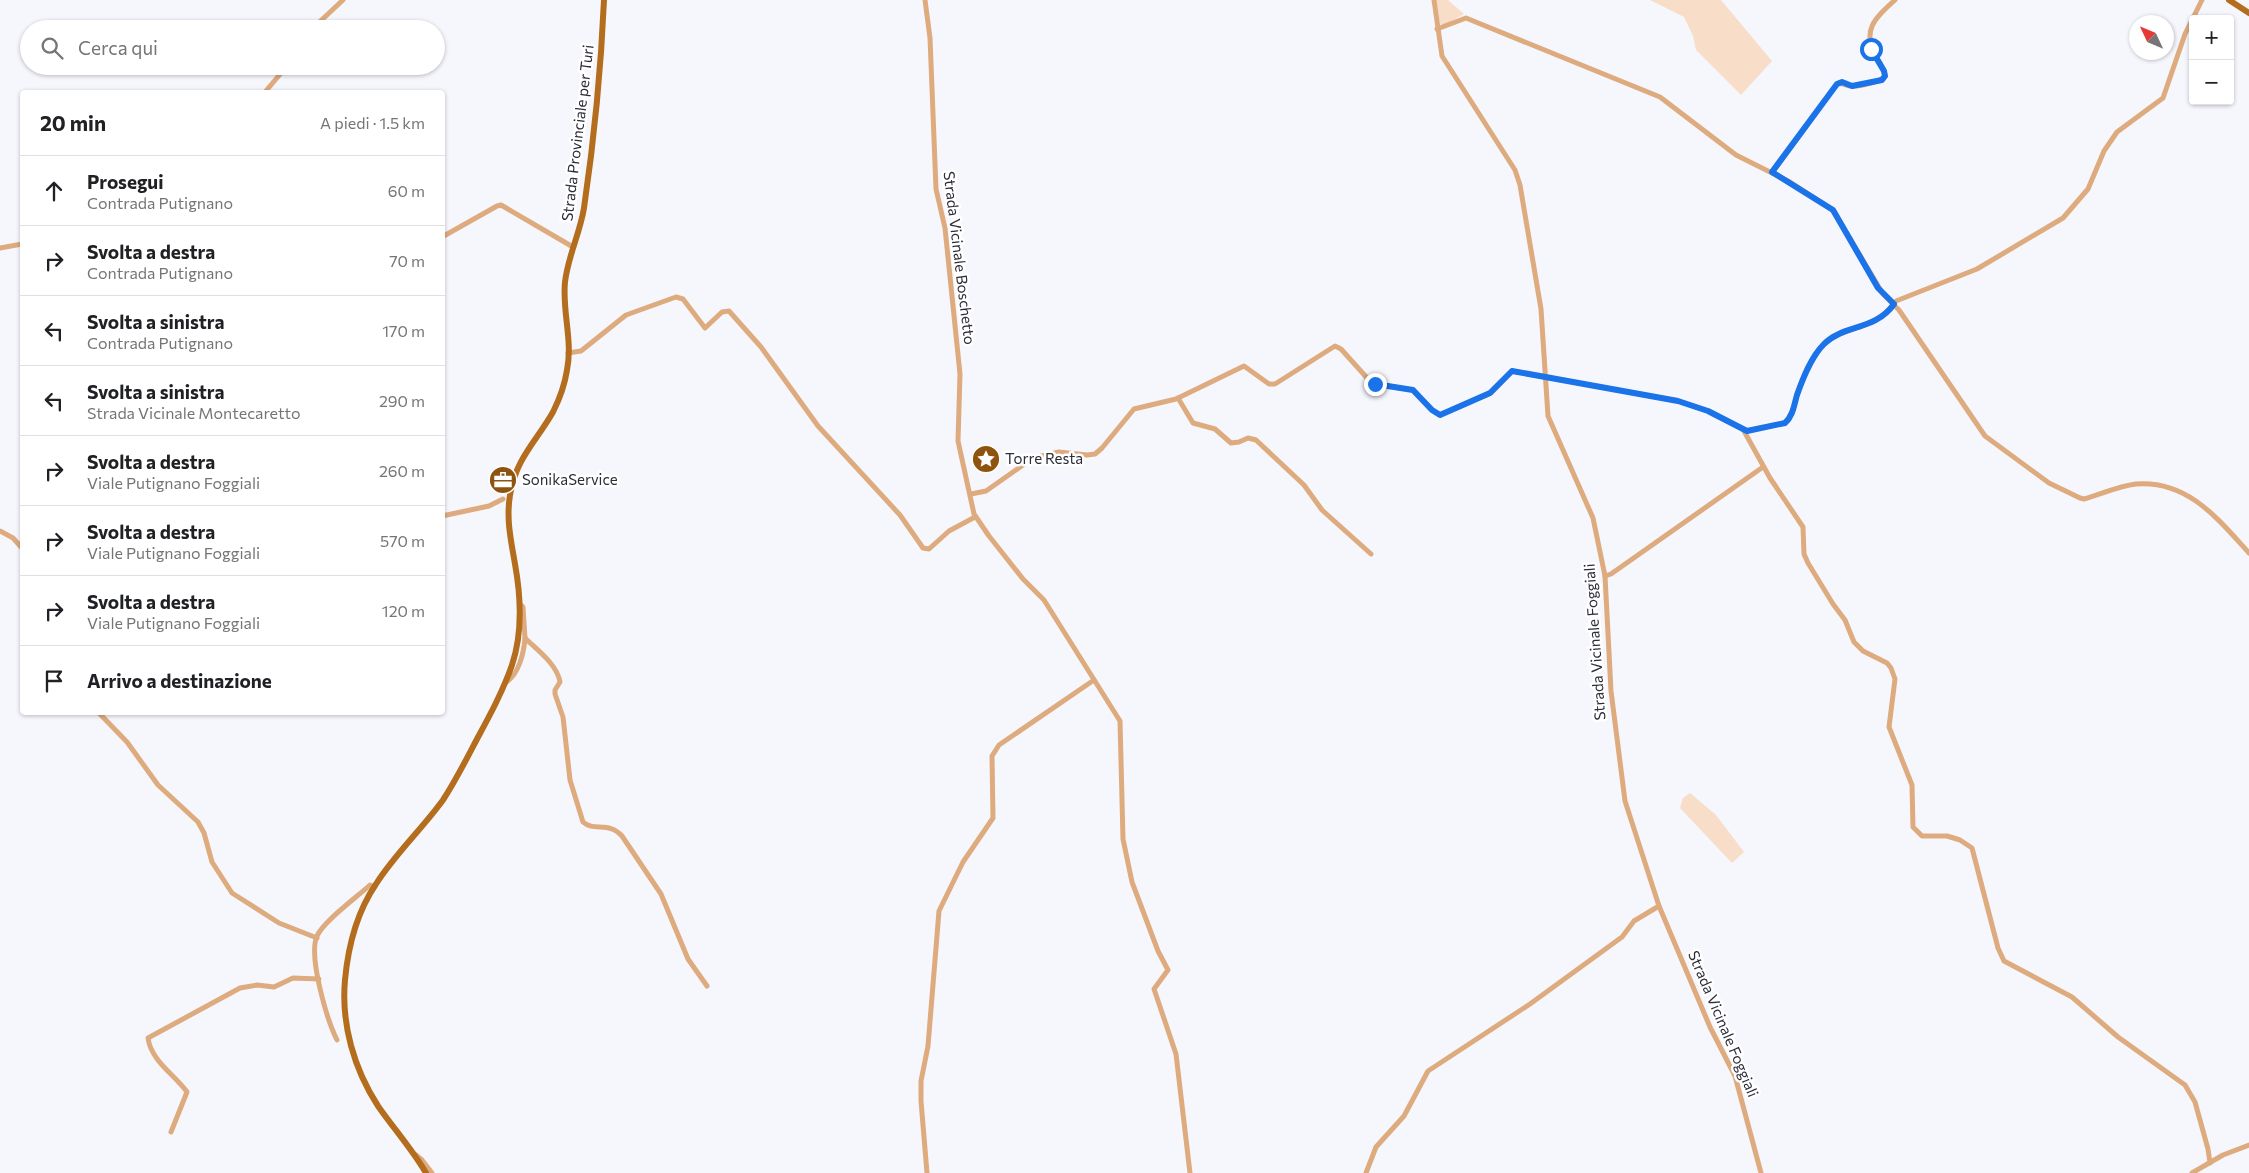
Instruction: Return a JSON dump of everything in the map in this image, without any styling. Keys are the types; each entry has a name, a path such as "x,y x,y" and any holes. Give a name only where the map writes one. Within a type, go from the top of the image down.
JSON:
{"main road":[{"name":"Strada Provinciale per Turi","path":"426,1173 416,1156 379,1106 355,1060 348,1030 344,994 347,960 354,931 374,886 451,788 505,683 517,645 520,604 509,527 511,490 524,454 552,413 567,370 568,353 564,299 568,262 581,223 587,188 602,40 604,0"},
{"path":"2229,0 2249,13"}],"street":[{"path":"322,20 343,0"},
{"name":"Strada Vicinale Boschetto","path":"925,0 930,38 936,189 945,228 960,374 958,441 975,517 1023,579 1044,600 1120,721 1123,839 1132,882 1158,951 1168,970 1154,989 1176,1054 1190,1173"},
{"name":"Strada Vicinale Foggiali","path":"1434,0 1442,56 1515,170 1520,185 1541,309 1548,416 1593,518 1605,576 1611,692 1625,801 1660,906 1710,1026 1735,1076 1761,1173"},
{"path":"1772,172 1837,84 1842,82 1852,86 1879,82 1885,76 1871,49 1869,37 1876,19 1895,0"},
{"path":"971,494 986,491 1033,458 1059,452 1087,455 1098,452 1134,409 1178,398 1244,366 1269,384 1276,384 1335,346 1341,349 1368,379 1375,384 1413,390 1432,410 1440,415 1490,393 1512,371 1678,401 1708,411 1744,430 1754,430 1785,423 1791,414 1805,375 1819,350 1837,334 1869,325 1903,298 1977,269 2063,218 2088,189 2104,151 2117,132 2163,98 2185,34 2202,0"},
{"path":"1437,29 1466,18 1650,92 1665,100 1736,155 1772,172 1833,210 1878,288 1894,304 1981,432 2041,478 2084,499 2136,484 2164,487 2204,505 2249,553"},
{"path":"267,90 279,75"},
{"path":"445,235 501,205 573,247"},
{"path":"0,248 20,244"},
{"path":"568,353 581,351 626,315 676,297 682,299 705,328 722,312 729,311 766,354 818,426 900,515 923,548 929,549 948,532 975,517"},
{"path":"1178,398 1190,419 1196,424 1214,429 1231,443 1248,438 1256,440 1304,485 1322,510 1371,554"},
{"path":"1744,430 1763,467 1803,527 1806,558 1832,604 1845,620 1854,642 1863,651 1887,663 1894,673 1895,679 1889,727 1912,785 1913,824 1915,830 1922,836 1947,836 1960,840 1972,848 1996,940 2004,961 2072,997 2118,1037 2184,1085 2195,1102 2210,1163"},
{"path":"1605,576 1611,574 1763,467"},
{"path":"445,515 489,506 503,499"},
{"path":"0,531 13,538 20,546"},
{"path":"505,683 510,680 520,663 526,638 523,607 520,604"},
{"path":"526,638 549,661 559,675 560,682 555,690 564,722 568,768 583,822 588,826 609,827 617,830 622,836 661,894 688,959 707,986"},
{"path":"927,1173 921,1081 928,1046 938,920 943,901 963,862 993,818 992,756 999,745 1094,680"},
{"path":"101,715 127,742 158,786 198,822 204,833 212,862 232,893 279,922 317,938"},
{"path":"337,1040 327,1019 319,979 315,953 317,938 328,924 370,885 374,886"},
{"path":"1366,1173 1376,1147 1404,1116 1428,1071 1530,1004 1622,937 1634,921 1660,906"},
{"path":"170,1132 187,1092 166,1070 150,1045 148,1038 240,988 257,985 274,987 293,978 319,979"},
{"path":"2192,1173 2223,1155 2249,1145"},
{"path":"416,1156 422,1160 432,1173"}],"shaded area":[{"path":"1436,0 1448,0 1464,14 1445,25 1440,24"},
{"path":"1650,0 1721,0 1772,61 1741,95 1696,50 1693,36 1684,17"},
{"path":"1690,793 1716,815 1744,852 1732,863 1680,808 1683,798"}],"place":[{"name":"Torre Resta","path":"986,459"},
{"name":"SonikaService","path":"503,480"}],"route":[{"path":"1375,384 1413,390 1436,414 1440,415 1494,391 1504,377 1512,371 1678,401 1708,411 1747,431 1785,423 1789,420 1805,375 1819,350 1837,334 1869,325 1894,304 1885,298 1878,288 1833,210 1772,172 1837,84 1842,82 1852,86 1882,80 1886,74 1871,49"}]}
